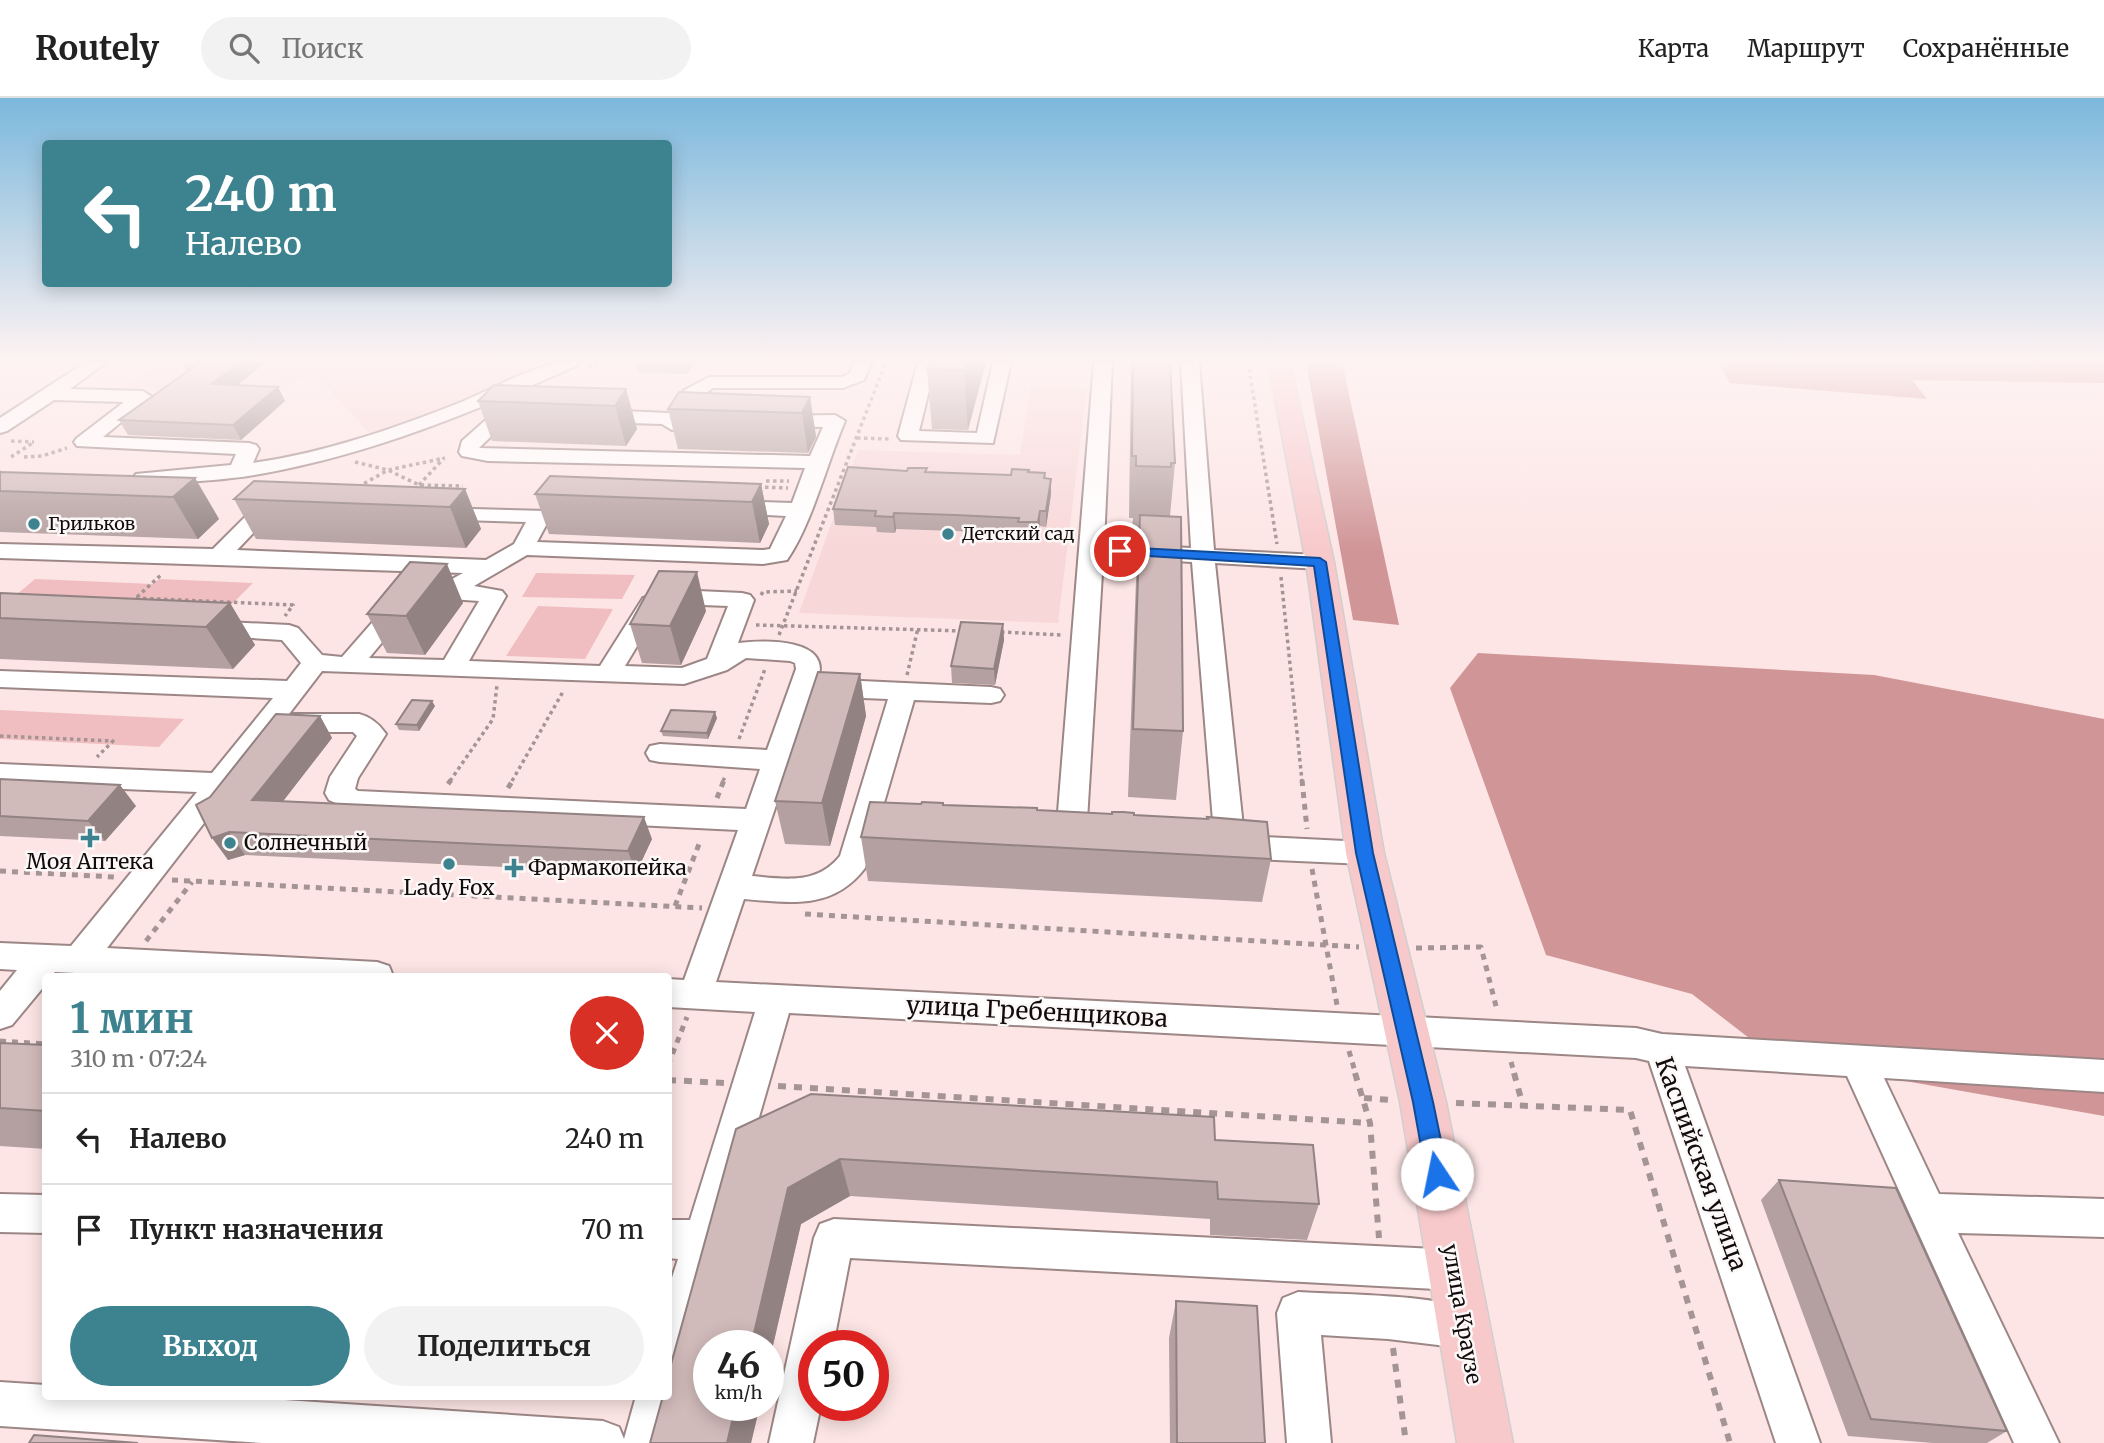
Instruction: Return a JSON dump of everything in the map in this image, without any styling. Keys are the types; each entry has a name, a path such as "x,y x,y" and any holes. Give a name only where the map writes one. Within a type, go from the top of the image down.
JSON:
{"main road":[{"name":"улица Краузе","path":"1292,425 1320,562 1365,853 1423,1102 1485,1443"}],"street":[{"path":"107,425 84,442 249,449 239,471"},
{"path":"127,478 178,477 239,471 312,459 372,442 418,425"},
{"path":"492,425 469,445 469,452 817,462"},
{"path":"651,459 671,425"},
{"path":"523,548 763,557 779,555 809,489 833,425"},
{"path":"911,425 908,436 986,439 989,425"},
{"path":"1070,837 1093,550 1099,425"},
{"path":"1194,425 1217,846 1365,853"},
{"path":"263,467 261,493 266,508"},
{"path":"417,504 550,511 523,548 450,590"},
{"path":"704,506 798,510"},
{"path":"219,556 266,508 293,508"},
{"path":"1093,550 1320,562"},
{"path":"0,551 219,556 490,567"},
{"path":"349,665 413,590 450,590 494,596 452,669"},
{"path":"608,674 651,603 676,597 742,600 718,664"},
{"path":"177,626 289,633 315,663 349,665 684,676 718,664 741,650 794,653 806,659 808,669 803,687 730,898 682,994"},
{"path":"47,973 144,878 315,663"},
{"path":"0,679 294,691"},
{"path":"803,687 991,695"},
{"path":"730,898 803,891 832,885 846,874 878,826 903,692"},
{"path":"270,722 359,723 372,734 344,777 339,793 353,801 756,820"},
{"path":"660,753 777,761"},
{"path":"0,774 79,775 219,783"},
{"path":"0,956 324,973"},
{"path":"0,1015 42,978"},
{"name":"улица Гребенщикова","path":"682,994 1405,1032"},
{"path":"672,1332 685,1239 748,1084 776,999"},
{"name":"Каспийская улица","path":"1405,1032 1636,1043 1662,1049 1798,1443"},
{"path":"1662,1049 2104,1076"},
{"path":"1858,1061 2037,1443"},
{"path":"0,1213 42,1214"},
{"path":"1928,1213 2104,1218"},
{"path":"791,1443 834,1238 1455,1270"},
{"path":"1309,1443 1298,1313 1388,1318 1463,1327"},
{"path":"645,1443 657,1400"},
{"path":"0,1404 603,1443"}],"path":[{"path":"1258,425 1279,559 1309,850 1324,945 1342,1029"},
{"path":"857,438 894,439 908,436"},
{"path":"0,441 34,442 11,457"},
{"path":"354,489 388,470 469,452"},
{"path":"24,457 42,457"},
{"path":"417,504 419,485 445,458"},
{"path":"354,462 388,470 419,485 463,486"},
{"path":"756,487 809,489"},
{"path":"127,606 183,555"},
{"path":"136,597 293,605 274,630"},
{"path":"748,625 970,631"},
{"path":"903,692 918,628"},
{"path":"996,632 1086,636"},
{"path":"435,804 493,719 499,670"},
{"path":"498,806 573,674"},
{"path":"0,736 113,741 79,775"},
{"path":"0,872 193,881 730,898"},
{"path":"130,962 193,881"},
{"path":"796,914 1324,945 1387,948 1481,947 1497,1010"},
{"path":"672,1045 682,994"},
{"path":"0,1041 42,1044"},
{"path":"1511,1062 1523,1106"},
{"path":"672,1080 1370,1123"},
{"path":"1423,1102 1630,1110 1730,1443"}],"shaded area":[{"path":"362,425 404,425 373,437"},
{"name":"Детский сад","path":"1025,425 1082,425 1058,623 799,613 858,450 1020,455"},
{"path":"1317,425 1356,425 1399,625 1353,620"},
{"path":"536,573 635,575 622,599 522,597"},
{"path":"35,579 153,584 159,579 253,583 231,605 15,596"},
{"path":"538,606 613,609 585,659 506,656"},
{"path":"1478,653 1874,675 2104,719 2104,1116 1775,1058 1692,994 1546,955 1450,688"},
{"path":"0,710 184,719 159,747 0,739"}],"building":[{"path":"1132,425 1173,425 1175,463 1171,463 1171,467 1136,466 1136,456 1132,456"},
{"path":"848,467 907,471 908,468 927,468 925,472 1011,475 1012,469 1029,470 1028,472 1045,473 1044,478 1051,479 1046,511 1040,511 1038,522 1018,522 1019,518 955,515 894,513 893,517 875,516 876,511 833,509"},
{"path":"0,472 195,478 173,497 0,491"},
{"path":"550,476 761,484 752,502 535,494"},
{"path":"254,481 465,489 450,507 234,499"},
{"path":"1140,515 1181,517 1183,731 1133,729"},
{"path":"410,562 447,564 406,616 367,614"},
{"path":"659,571 697,572 670,626 630,624"},
{"path":"0,593 230,603 206,627 0,618"},
{"path":"961,622 1003,624 994,669 951,666"},
{"path":"818,672 860,674 822,803 775,801"},
{"path":"412,700 432,701 417,725 396,724"},
{"path":"671,710 715,712 707,733 661,731"},
{"path":"276,714 320,716 252,800 644,817 628,851 229,832 212,838 196,805 210,797"},
{"path":"0,779 120,785 88,821 0,816"},
{"path":"870,802 943,803 1112,814 1123,812 1134,815 1267,822 1271,859 861,837"},
{"path":"0,1043 42,1045 42,1111 0,1108"},
{"path":"811,1094 1214,1117 1215,1140 1313,1145 1319,1204 1218,1199 1217,1182 840,1159 788,1188 755,1330 693,1330 693,1421 732,1421 727,1443 650,1443 662,1400 672,1400 672,1361 736,1129"},
{"path":"1779,1180 1896,1188 2007,1431 1871,1419"},
{"path":"1176,1301 1257,1306 1265,1443 1177,1443"},
{"path":"34,1435 138,1443 29,1443"}],"place":[{"name":"Грильков","path":"34,524"},
{"name":"Детский сад","path":"948,534"},
{"name":"Моя Аптека","path":"90,838"},
{"name":"Солнечный","path":"230,843"},
{"name":"Lady Fox","path":"449,864"},
{"name":"Фармакопейка","path":"514,868"}],"route":[{"path":"1120,551 1320,562 1365,853 1437,1174"}]}
